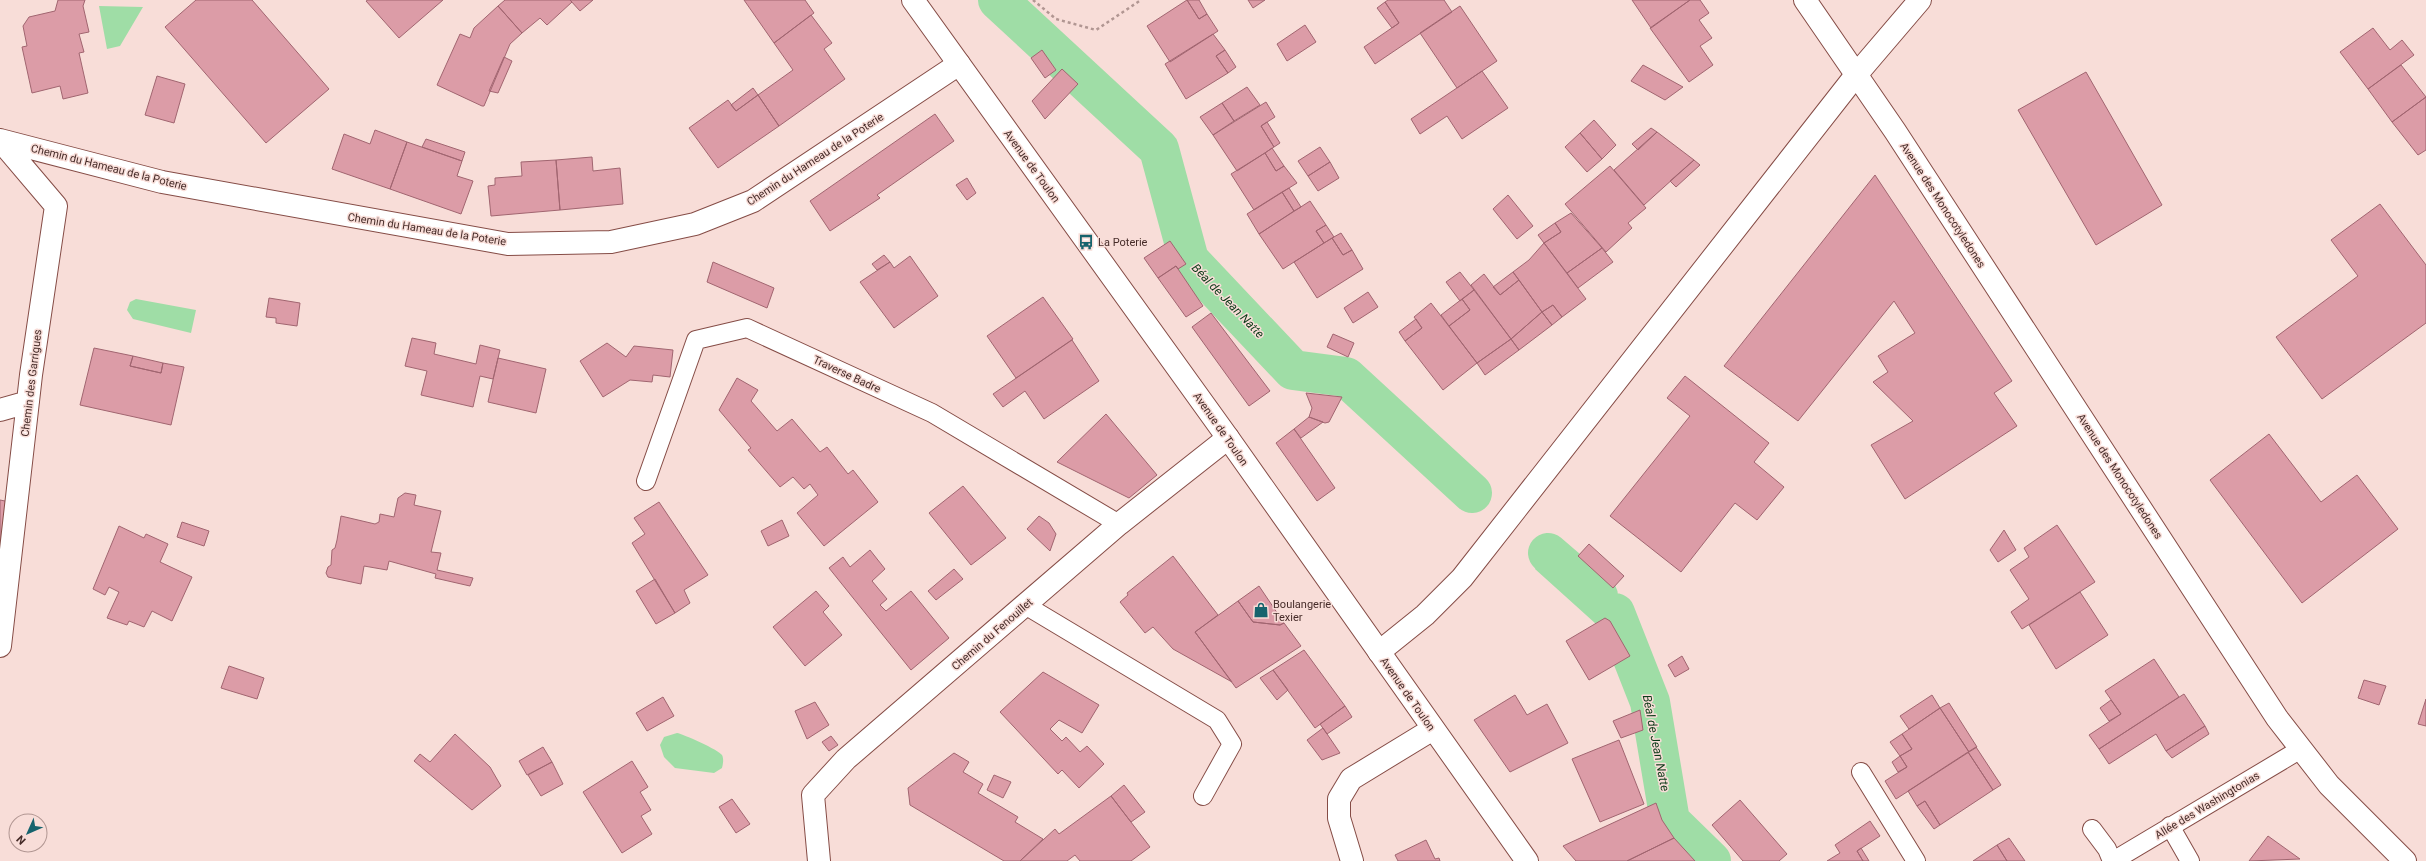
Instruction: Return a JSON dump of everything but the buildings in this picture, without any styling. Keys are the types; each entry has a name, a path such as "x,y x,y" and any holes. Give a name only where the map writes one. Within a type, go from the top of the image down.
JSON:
{"street":[{"name":"Avenue de Toulon","path":"913,0 1228,438 1527,861"},
{"name":"Avenue des Monocotyledones","path":"1805,0 1899,137 2277,718 2329,785 2405,861"},
{"path":"1379,652 1425,615 1462,578 1856,75 1920,0"},
{"name":"Chemin du Hameau de la Poterie","path":"0,140 162,182 508,244 611,242 695,224 754,201 959,64"},
{"name":"Chemin des Garrigues","path":"0,140 56,206 28,402 0,646"},
{"path":"0,410 28,402"},
{"name":"Chemin du Fenouillet","path":"819,861 813,796 846,759 1119,524 1228,438"},
{"path":"1352,861 1339,818 1339,799 1351,779 1433,729"}],"lane":[{"name":"Traverse Badre","path":"646,481 696,340 747,328 932,413 1119,524"},
{"path":"1025,605 1217,720 1232,744 1202,796"},
{"name":"Allée des Washingtonias","path":"2092,829 2107,849 2113,861 2301,749"},
{"path":"1862,772 1916,861"},
{"path":"2170,826 2190,861"}],"path":[{"path":"1033,0 1056,19 1096,30 1141,0"}],"shaded area":[{"path":"99,6 143,7 120,46 107,49"},
{"path":"136,299 196,310 191,333 133,319 127,310 130,302"},
{"path":"1557,542 1576,558 1568,567 1554,555 1547,564 1589,601 1605,618 1596,624 1535,569"},
{"path":"677,733 701,742 722,755 722,768 714,773 675,768 664,757 660,745 664,737"}],"waterway":[{"name":"Béal de Jean Natte","path":"998,0 1159,149 1189,260 1293,370 1346,377 1472,493"},
{"name":"Béal de Jean Natte","path":"1548,553 1598,596"},
{"name":"Béal de Jean Natte","path":"1615,613 1650,702 1670,821 1711,861"}],"place":[{"name":"La Poterie","path":"1086,242"},
{"name":"Boulangerie Texier","path":"1261,610"}]}
